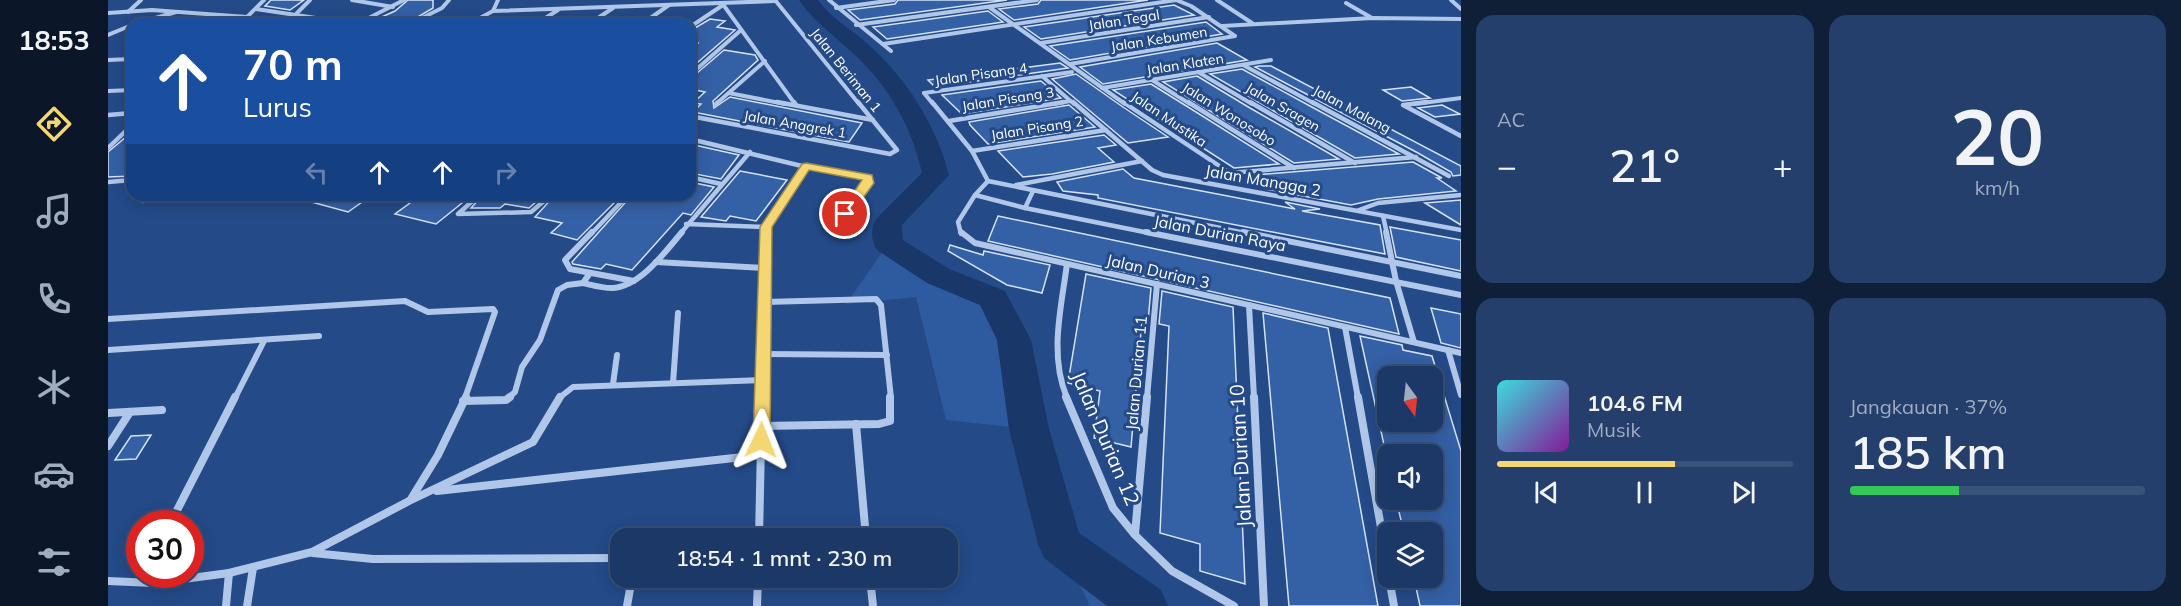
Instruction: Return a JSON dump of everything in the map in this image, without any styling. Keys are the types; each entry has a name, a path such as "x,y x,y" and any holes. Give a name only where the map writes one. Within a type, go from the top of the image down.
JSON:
{"street":[{"path":"127,12 141,0"},
{"path":"108,13 177,12 247,17 264,0"},
{"path":"297,13 309,0"},
{"path":"352,0 394,7"},
{"path":"370,18 404,0"},
{"path":"422,18 441,8 449,0"},
{"path":"493,11 498,0"},
{"path":"830,0 856,25 891,51"},
{"path":"836,8 894,0"},
{"path":"856,25 1037,0"},
{"path":"1218,0 1253,24"},
{"path":"1451,0 1461,9"},
{"path":"480,18 493,11 615,7 658,3 669,5 775,1"},
{"name":"Jalan Beriman 1","path":"775,1 874,120 897,150 895,153"},
{"path":"883,44 1181,1 1225,26 1373,18 1461,19"},
{"path":"1346,3 1373,18"},
{"path":"696,23 722,4"},
{"path":"722,4 796,105"},
{"path":"651,18 669,5"},
{"path":"598,18 615,7"},
{"name":"Jalan Mustika","path":"989,7 1102,88 1230,173 1416,157"},
{"path":"256,9 324,18"},
{"path":"546,18 560,9"},
{"path":"162,18 177,12"},
{"name":"Jalan Tegal","path":"1041,43 1209,17"},
{"name":"Jalan Kebumen","path":"1070,64 1234,38 1233,33 1225,26"},
{"path":"108,35 126,27"},
{"path":"696,70 741,30"},
{"path":"108,60 126,59"},
{"name":"Jalan Klaten","path":"1102,88 1271,60"},
{"path":"716,104 765,61"},
{"name":"Jalan Malang","path":"1244,65 1449,176"},
{"name":"Jalan Pisang 4","path":"949,121 924,93 1072,72"},
{"name":"Jalan Sragen","path":"1198,72 1356,163"},
{"name":"Jalan Mangga 2","path":"1042,76 1142,161 1163,176 1461,230"},
{"name":"Jalan Wonosobo","path":"1152,80 1294,169"},
{"path":"108,92 126,90"},
{"path":"729,93 874,120"},
{"path":"1461,98 1403,105 1461,136"},
{"name":"Jalan Pisang 3","path":"949,121 1070,101"},
{"path":"108,115 126,114"},
{"name":"Jalan Anggrek 1","path":"696,117 767,132 895,153"},
{"path":"949,121 972,151 988,181"},
{"path":"1449,129 1461,128"},
{"name":"Jalan Pisang 2","path":"972,151 1106,130"},
{"path":"108,148 126,131"},
{"path":"696,140 806,166 868,177 868,183 833,230"},
{"path":"463,401 506,400 515,392 522,367 540,340 558,290 567,285 583,283 614,288 634,281 656,262 742,158 750,152"},
{"path":"1012,186 1142,161"},
{"path":"759,528 766,227 806,166"},
{"path":"696,178 721,184"},
{"path":"108,182 126,180"},
{"name":"Jalan Durian Raya","path":"988,181 1461,276"},
{"name":"Jalan Durian 3","path":"988,181 975,195 958,222 961,234 967,239 1067,264 1461,353"},
{"path":"1025,208 1033,191"},
{"name":"Jalan Durian Raya","path":"975,195 1025,208 1461,294"},
{"path":"1358,211 1378,203 1461,195"},
{"path":"472,201 458,213 459,215 531,212 544,201"},
{"path":"622,201 565,260 570,269 634,281"},
{"path":"1383,216 1396,281 1414,342"},
{"path":"686,224 766,227"},
{"path":"656,262 764,268"},
{"name":"Jalan Durian 12","path":"1067,264 1056,352 1061,384 1113,508 1135,535 1172,571 1233,606"},
{"path":"583,283 590,273"},
{"name":"Jalan Durian 11","path":"1135,535 1157,284"},
{"path":"762,426 879,424 890,421 892,412 881,305 876,299 765,302"},
{"path":"108,319 405,301 428,312 490,308 495,312 486,344 463,401 439,458 410,501"},
{"name":"Jalan Durian 10","path":"1249,305 1264,606"},
{"path":"674,383 678,314"},
{"path":"1345,327 1380,522"},
{"path":"108,350 319,336"},
{"path":"177,510 264,340"},
{"path":"1448,350 1461,395"},
{"path":"764,354 887,355"},
{"path":"613,384 617,356"},
{"path":"108,582 153,583 229,573 312,552 410,501 533,442 568,389 613,384 763,380"},
{"path":"108,413 162,410"},
{"path":"108,446 130,412"},
{"path":"856,424 866,528"},
{"path":"429,492 761,454"},
{"path":"312,552 373,559 610,558"},
{"path":"248,606 253,568"},
{"path":"226,606 229,573"},
{"path":"627,606 630,588"},
{"path":"757,606 758,588"},
{"path":"871,588 873,606"},
{"path":"1391,588 1394,606"}],"shaded area":[{"path":"888,244 938,276 993,298 1014,340 1029,429 946,420 916,297 846,304"},
{"path":"1060,544 1147,606 1090,606"}],"building":[{"path":"271,0 304,0 290,10 265,6"},
{"path":"408,0 433,0 433,8 416,18 379,18 395,11"},
{"path":"898,0 1007,0 860,20 848,10 895,4"},
{"path":"1041,0 1148,0 1014,20 999,9 1038,4"},
{"path":"1174,5 1194,15 1041,39 1024,27"},
{"path":"988,11 1003,22 887,39 873,27"},
{"path":"710,19 725,21 717,27 735,30 696,64 698,43 696,43 696,27"},
{"path":"1206,22 1222,34 1070,60 1050,46"},
{"path":"1217,43 1247,60 1103,84 1080,67"},
{"path":"724,50 755,55 758,60 713,101 714,108 730,97 862,123 849,142 696,113 696,109 701,104 696,103 696,100 705,92 696,90 696,74"},
{"path":"1060,63 1068,68 935,87 928,80"},
{"path":"1271,66 1461,166 1461,175 1453,176 1451,172 1418,153 1255,67"},
{"path":"1242,69 1399,154 1355,158 1210,74"},
{"path":"1076,74 1168,137 1128,143 1052,79"},
{"path":"1197,76 1339,159 1294,163 1163,82"},
{"path":"1041,81 1061,98 962,114 942,95"},
{"path":"1151,84 1279,164 1234,168 1113,90"},
{"path":"1411,87 1430,98 1402,101 1383,90"},
{"path":"1069,105 1095,127 988,144 969,122"},
{"path":"1442,105 1460,114 1435,117 1418,108"},
{"path":"1104,135 1116,145 1098,148 1114,162 1052,174 1023,177 998,151"},
{"path":"126,137 126,176 108,177 108,152"},
{"path":"696,145 739,155 721,179 696,174"},
{"path":"1413,162 1442,178 1437,178 1456,191 1378,199 1351,205 1266,189 1255,182 1255,175"},
{"path":"1123,169 1134,178 1295,209 1285,202 1320,209 1302,211 1380,225 1385,254 1098,198 1098,195 1063,191 1057,182"},
{"path":"740,171 787,180 756,221 730,216 726,221 701,217"},
{"path":"696,183 714,187 691,215 683,213 632,270 606,264 601,269 572,262 627,201 696,201"},
{"path":"1461,200 1461,225 1425,203"},
{"path":"308,201 364,201 348,212"},
{"path":"413,201 465,201 436,224 395,214"},
{"path":"477,201 537,201 529,208 505,204 500,208 471,208"},
{"path":"550,201 616,201 577,240 551,233 562,223 535,217"},
{"path":"998,216 1390,298 1399,334 988,241"},
{"path":"1390,227 1461,240 1461,271 1396,257"},
{"path":"950,245 983,255 984,251 1050,265 1042,293 1007,285 948,251"},
{"path":"1086,274 1151,288 1148,322 1142,321 1131,447 1094,438 1100,391 1068,383"},
{"path":"1162,291 1233,307 1245,584 1200,571 1200,544 1160,533 1169,326 1159,324"},
{"path":"1431,308 1461,314 1461,348 1441,343"},
{"path":"1263,313 1328,328 1378,606 1289,606"},
{"path":"1360,336 1402,345 1403,350 1432,356 1435,366 1377,366 1377,413"},
{"path":"1443,392 1461,451 1461,606 1420,606 1416,588 1443,588 1443,522 1402,522 1398,510 1443,510 1443,444 1384,444 1381,432 1443,432"},
{"path":"151,435 136,459 115,460 131,436"}],"waterway":[{"path":"808,0 820,15 862,50 887,77 909,107 932,157 936,175 915,193 887,224 888,244 938,276 993,298 1014,340 1029,429 1060,544 1144,606"}],"route":[{"path":"761,440 766,227 806,166 868,177 868,183 845,214"}]}
